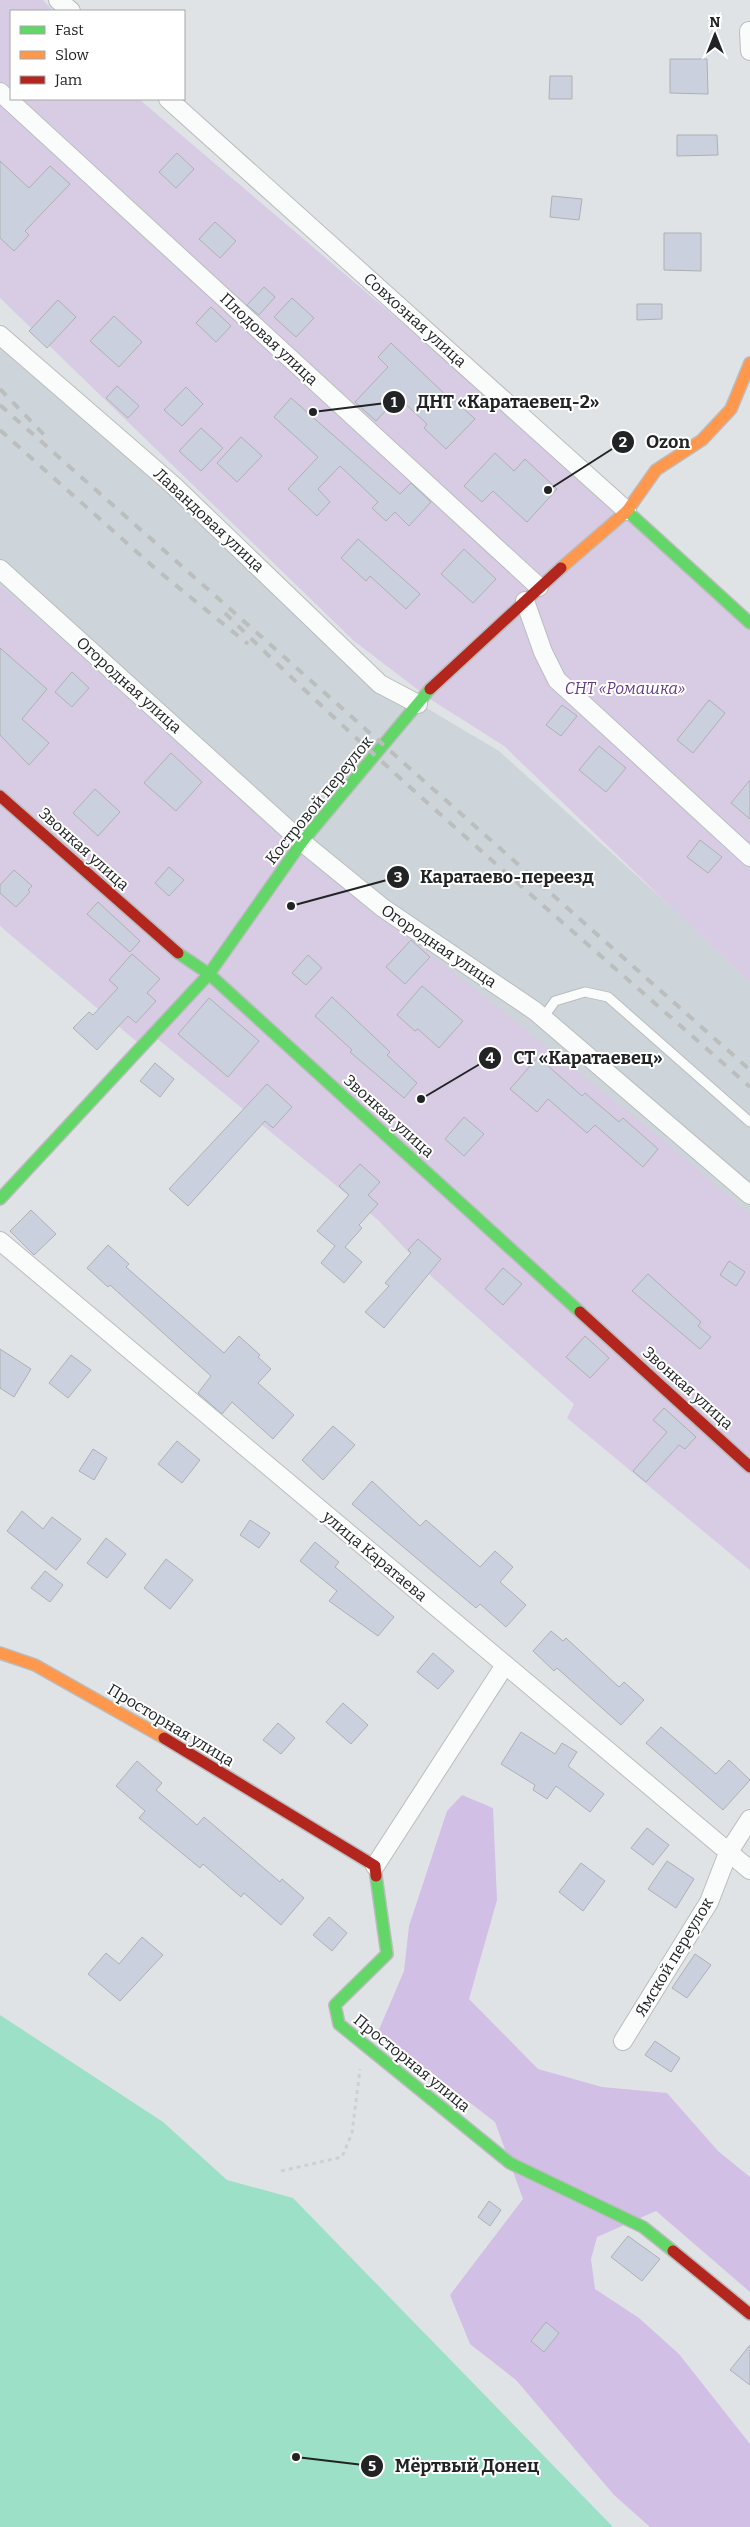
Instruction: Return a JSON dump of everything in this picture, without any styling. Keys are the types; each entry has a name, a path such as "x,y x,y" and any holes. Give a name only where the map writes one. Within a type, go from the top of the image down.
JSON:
{"street":[{"path":"58,0 70,10"},
{"path":"749,31 750,51"},
{"name":"Плодовая улица","path":"0,92 539,587"},
{"name":"Совхозная улица","path":"169,100 750,623"},
{"name":"Лавандовая улица","path":"0,334 173,485 380,684 418,704"},
{"name":"Костровой переулок","path":"0,1200 209,974 302,842 433,686 539,587 627,511 656,470 702,440 731,409 750,363"},
{"name":"Огородная улица","path":"0,569 302,842 383,908 542,1018 750,1195"},
{"path":"525,601 543,652 557,680 750,857"},
{"name":"Звонкая улица","path":"0,796 168,946 209,974 750,1466"},
{"name":"улица Каратаева","path":"0,1241 750,1870"},
{"name":"Просторная улица","path":"0,1653 35,1665 145,1726 375,1866 387,1954 335,2005 339,2024 510,2163 643,2226 750,2314"},
{"path":"375,1866 505,1665"},
{"name":"Ямской переулок","path":"623,2041 709,1902 728,1853 750,1819"}],"lane":[{"path":"542,1018 555,1001 584,992 608,997 750,1122"}],"path":[{"path":"281,2171 342,2157 352,2133 363,2044"}],"shaded area":[{"path":"0,331 393,688 499,751 750,978 750,1235 308,862 0,585"},
{"path":"462,1795 493,1808 497,1900 469,1999 538,2069 602,2087 667,2093 718,2151 750,2177 750,2292 656,2211 597,2237 591,2259 595,2289 639,2318 679,2354 750,2444 750,2527 650,2527 614,2495 516,2380 470,2344 450,2295 523,2199 495,2122 378,2032 404,1971 409,1926 447,1811"},
{"path":"0,2015 163,2122 227,2180 293,2198 613,2527 0,2527"}],"green space":[{"name":"СНТ «Ромашка»","path":"0,0 43,0 52,10 10,10 10,100 140,100 642,527 750,628 750,983 504,746 430,699 354,641 0,298"},
{"path":"0,585 289,840 677,1151 750,1215 750,1570 567,1418 574,1404 431,1276 378,1220 154,1036 143,1047 0,926"}],"building":[{"path":"670,59 707,59 708,94 670,93"},
{"path":"550,76 572,76 572,99 549,99"},
{"path":"677,135 717,135 718,155 677,156"},
{"path":"177,153 194,169 176,188 159,172"},
{"path":"0,161 29,188 50,166 70,184 25,231 29,235 14,251 0,238"},
{"path":"552,196 582,199 579,220 550,217"},
{"path":"215,222 236,241 220,258 199,239"},
{"path":"664,233 701,233 701,271 664,270"},
{"path":"264,287 275,297 259,315 247,305"},
{"path":"292,298 314,318 296,337 274,317"},
{"path":"58,300 76,317 47,348 29,331"},
{"path":"637,304 662,304 662,319 637,320"},
{"path":"211,307 231,326 216,342 196,323"},
{"path":"114,316 142,342 119,367 90,341"},
{"path":"391,343 450,399 452,398 475,419 446,449 424,428 427,424 398,397 376,421 355,402 388,367 378,357"},
{"path":"117,386 139,406 128,418 106,398"},
{"path":"186,387 203,404 182,426 164,410"},
{"path":"291,398 400,494 411,483 431,502 409,526 395,512 386,521 372,508 378,502 340,466 318,489 330,502 317,516 288,489 318,457 274,417"},
{"path":"201,428 223,448 201,471 179,451"},
{"path":"241,437 262,456 237,482 217,463"},
{"path":"495,453 514,471 525,459 557,489 527,522 493,491 482,502 464,486"},
{"path":"358,539 420,594 406,609 370,576 366,581 341,558"},
{"path":"464,549 496,579 473,603 441,574"},
{"path":"0,648 47,689 22,719 49,743 29,765 0,735"},
{"path":"72,672 89,688 72,707 55,692"},
{"path":"709,700 725,713 693,753 677,740"},
{"path":"562,705 577,716 561,736 546,725"},
{"path":"599,746 626,768 606,792 579,770"},
{"path":"171,753 202,782 176,811 144,783"},
{"path":"750,780 750,819 731,803"},
{"path":"95,789 120,812 98,836 73,813"},
{"path":"700,840 722,857 708,873 687,857"},
{"path":"169,867 184,880 169,896 155,883"},
{"path":"14,870 32,886 28,890 30,892 16,907 0,893 0,885"},
{"path":"98,902 140,941 130,952 87,914"},
{"path":"411,940 430,957 405,984 386,967"},
{"path":"132,954 160,979 147,993 156,1001 136,1023 128,1016 97,1050 73,1028 89,1012 93,1015 118,988 109,980"},
{"path":"308,955 322,968 306,985 292,973"},
{"path":"422,986 463,1021 439,1048 418,1029 415,1031 397,1015"},
{"path":"332,997 390,1052 387,1055 417,1083 404,1098 350,1052 352,1050 315,1016"},
{"path":"209,998 259,1041 228,1077 178,1034"},
{"path":"538,1057 582,1096 585,1093 619,1122 623,1118 658,1149 643,1167 595,1125 587,1133 548,1099 537,1112 510,1089"},
{"path":"155,1063 174,1079 160,1097 140,1081"},
{"path":"267,1084 292,1107 273,1128 265,1121 188,1206 169,1189"},
{"path":"464,1117 484,1134 464,1156 445,1139"},
{"path":"360,1164 380,1182 368,1195 378,1204 359,1225 362,1228 345,1247 362,1262 344,1283 321,1263 335,1246 317,1231 349,1195 339,1186"},
{"path":"31,1210 56,1234 34,1255 10,1231"},
{"path":"418,1239 441,1259 384,1328 365,1312 389,1286 385,1283 411,1253 408,1250"},
{"path":"108,1245 129,1264 126,1267 224,1353 239,1336 260,1355 258,1357 271,1369 258,1383 294,1415 273,1439 232,1402 222,1414 198,1393 211,1376 110,1285 108,1287 87,1268"},
{"path":"729,1261 745,1272 736,1286 720,1275"},
{"path":"503,1268 522,1284 503,1305 485,1289"},
{"path":"648,1274 701,1322 698,1326 711,1337 700,1349 632,1291"},
{"path":"585,1336 609,1358 590,1378 566,1357"},
{"path":"0,1349 31,1369 14,1397 0,1388"},
{"path":"71,1355 91,1370 68,1398 49,1383"},
{"path":"664,1408 696,1437 685,1449 679,1445 646,1482 633,1471 667,1432 653,1420"},
{"path":"333,1426 355,1445 323,1480 302,1460"},
{"path":"177,1441 200,1460 182,1483 158,1464"},
{"path":"93,1449 107,1458 94,1480 79,1471"},
{"path":"372,1481 420,1526 426,1520 480,1567 495,1551 513,1567 500,1582 526,1605 506,1627 480,1604 476,1608 352,1504"},
{"path":"22,1511 43,1529 52,1517 81,1539 56,1570 7,1531"},
{"path":"250,1520 270,1533 259,1548 240,1535"},
{"path":"106,1538 126,1554 107,1578 87,1563"},
{"path":"315,1542 339,1562 335,1567 394,1617 378,1636 329,1601 337,1591 300,1561"},
{"path":"166,1559 193,1580 170,1609 144,1588"},
{"path":"45,1571 63,1585 50,1602 31,1588"},
{"path":"551,1631 563,1641 566,1638 619,1687 624,1682 644,1700 621,1725 557,1668 554,1671 533,1651"},
{"path":"433,1653 454,1671 438,1689 417,1672"},
{"path":"343,1703 368,1725 351,1744 326,1722"},
{"path":"278,1723 295,1738 281,1754 263,1740"},
{"path":"661,1727 716,1774 729,1760 750,1780 723,1810 646,1743"},
{"path":"521,1732 555,1754 562,1743 577,1752 568,1766 604,1794 590,1812 556,1786 547,1799 533,1790 535,1785 501,1764"},
{"path":"137,1761 162,1783 156,1790 197,1825 204,1817 280,1882 282,1879 304,1898 281,1925 244,1893 241,1897 203,1864 200,1868 139,1818 145,1811 116,1786"},
{"path":"647,1828 669,1845 653,1865 631,1848"},
{"path":"667,1861 694,1879 676,1908 648,1889"},
{"path":"581,1863 605,1881 583,1911 559,1892"},
{"path":"329,1917 347,1933 332,1951 313,1935"},
{"path":"142,1937 163,1955 120,2001 88,1974 106,1953 119,1964"},
{"path":"695,1954 711,1965 687,1998 672,1988"},
{"path":"655,2041 680,2058 671,2072 645,2055"},
{"path":"489,2201 501,2210 490,2226 478,2217"},
{"path":"628,2236 660,2259 642,2281 611,2257"},
{"path":"546,2322 559,2333 544,2352 531,2341"},
{"path":"750,2345 750,2385 730,2370"}],"railway":[{"path":"0,389 47,438"},
{"path":"0,405 750,1070"},
{"path":"0,430 157,570 248,644"},
{"path":"225,613 419,795 750,1087"}],"traffic: fast":[{"path":"627,511 750,623"},
{"path":"0,1199 209,974 302,842 430,689"},
{"path":"178,953 209,974 580,1312"},
{"path":"376,1876 387,1954 335,2005 339,2024 510,2163 643,2227 673,2251"}],"traffic: slow":[{"path":"561,568 627,511 656,470 702,440 731,409 750,363"},
{"path":"0,1653 35,1665 164,1738"}],"traffic: jam":[{"path":"430,689 561,568"},
{"path":"0,796 178,953"},
{"path":"580,1312 750,1467"},
{"path":"164,1738 375,1866 376,1876"},
{"path":"673,2251 750,2314"}],"place":[{"name":"ДНТ «Каратаевец-2»","path":"313,412"},
{"name":"Ozon","path":"548,490"},
{"name":"Каратаево-переезд","path":"291,906"},
{"name":"СТ «Каратаевец»","path":"421,1099"},
{"name":"Мёртвый Донец","path":"296,2457"}]}
